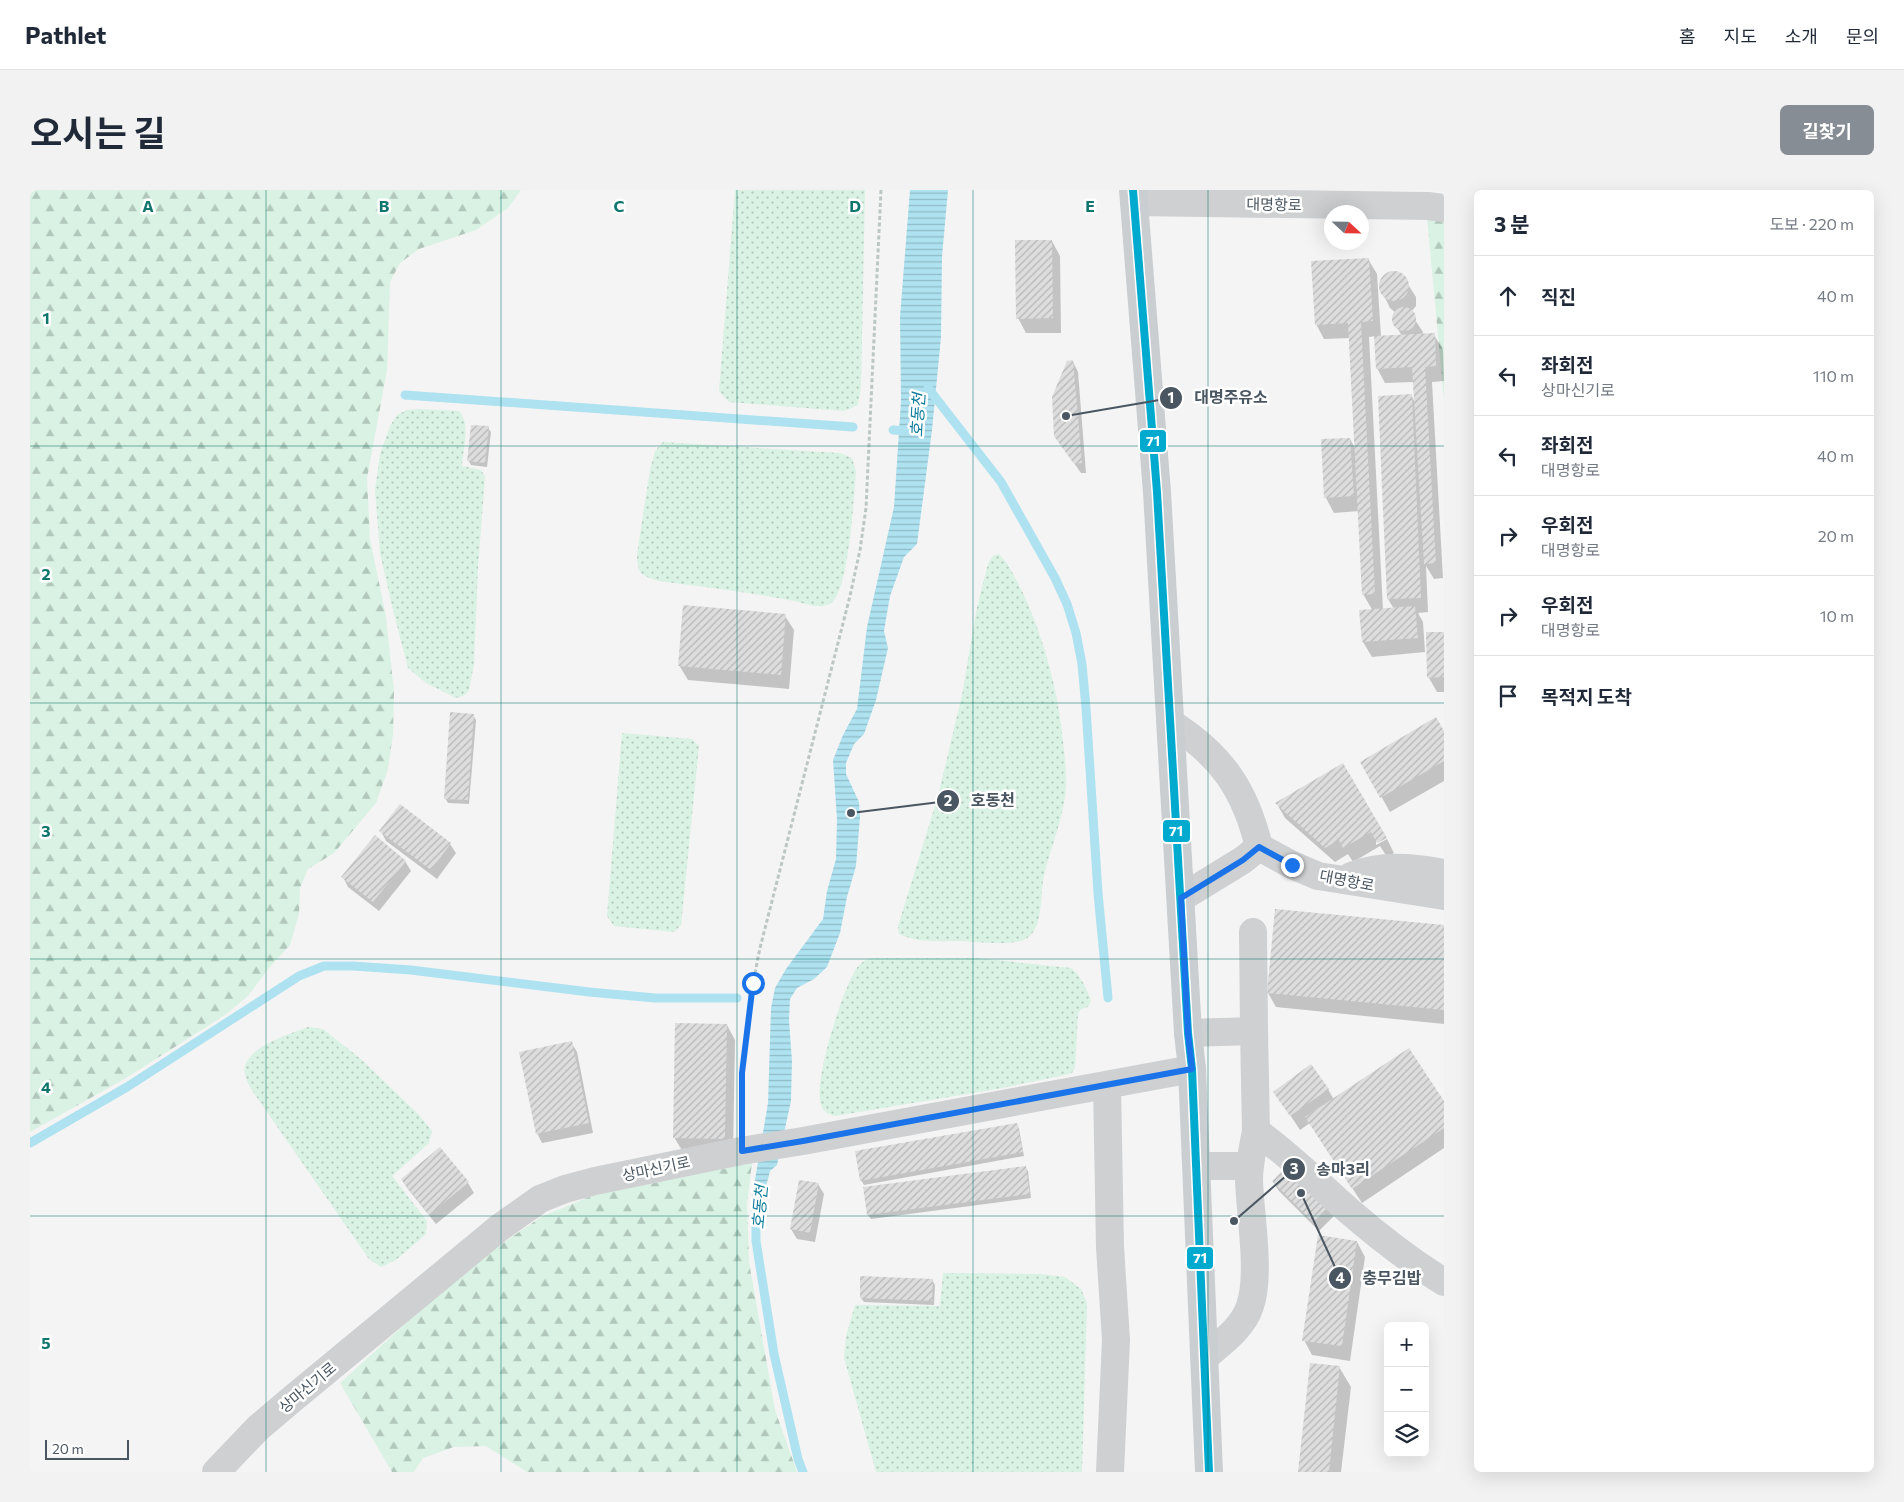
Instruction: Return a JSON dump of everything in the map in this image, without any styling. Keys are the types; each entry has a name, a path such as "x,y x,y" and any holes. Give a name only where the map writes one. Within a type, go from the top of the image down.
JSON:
{"main road":[{"name":"대명항로","path":"1133,196 1157,492 1188,1033 1192,1069 1209,1472"}],"street":[{"name":"대명항로","path":"1133,196 1444,208"},
{"path":"1171,723 1193,738 1222,766 1252,819 1259,847 1243,860 1181,898"},
{"name":"대명항로","path":"1259,847 1309,872 1341,880 1444,896"},
{"path":"1341,880 1367,870 1393,867 1412,868 1444,874"},
{"path":"1205,1357 1233,1333 1244,1320 1250,1306 1254,1284 1250,1166 1256,1131 1253,932"},
{"path":"1188,1033 1254,1031"},
{"name":"상마신기로","path":"216,1472 258,1428 291,1400 499,1228 540,1199 565,1189 595,1181 742,1151 1192,1069"},
{"path":"1108,1085 1110,1247 1116,1340 1110,1472"},
{"path":"1256,1131 1299,1164 1349,1212 1397,1251 1444,1282"},
{"path":"1196,1166 1250,1166"}],"path":[{"path":"742,1151 742,1073 753,983 760,948 850,596 860,550 866,508 881,190"}],"green space":[{"path":"30,190 521,190 508,208 476,230 419,249 400,263 390,282 387,370 367,478 370,539 386,617 394,692 393,734 388,769 376,803 334,853 308,869 300,888 299,914 290,945 268,969 248,996 225,1015 126,1078 30,1132"},
{"path":"735,190 865,190 861,387 858,405 844,411 729,402 719,391"},
{"path":"1427,217 1444,219 1444,400"},
{"path":"407,410 459,411 465,423 465,445 462,466 481,470 485,477 478,567 474,664 469,690 465,695 456,698 426,683 408,668 380,553 375,490 380,454 390,426 397,415"},
{"path":"663,442 840,453 852,458 856,471 850,542 842,581 837,595 831,603 822,606 812,605 760,595 659,581 641,573 637,554 650,470 655,451"},
{"path":"999,554 1010,568 1023,593 1045,650 1055,689 1062,730 1066,778 1065,798 1044,875 1039,919 1032,934 1020,941 995,943 913,939 899,934 898,926 938,796 962,695 977,607 988,564 993,556"},
{"path":"622,733 692,739 699,746 681,925 674,932 614,926 607,916"},
{"path":"871,958 977,958 1071,968 1083,983 1091,1001 1088,1007 1081,1009 1078,1014 1075,1068 1072,1073 1065,1075 997,1089 835,1116 828,1113 821,1105 820,1093 821,1077 830,1036 850,980 859,965"},
{"path":"308,1027 323,1029 362,1060 419,1115 432,1131 429,1143 392,1176 427,1221 426,1234 396,1260 381,1267 369,1259 251,1089 245,1076 245,1065 258,1050 279,1038"},
{"path":"752,1163 747,1203 749,1262 775,1410 797,1472 527,1472 486,1446 454,1447 423,1458 414,1472 392,1472 340,1383 445,1288 497,1247 541,1217 591,1196"},
{"path":"943,1273 1041,1274 1065,1277 1081,1289 1087,1303 1082,1472 876,1472 844,1358 846,1336 855,1305 940,1306"}],"water":[{"path":"910,190 948,190 942,257 941,337 932,430 917,544 904,557 890,596 884,631 888,648 876,700 864,734 854,744 846,763 846,774 859,802 860,817 856,866 847,897 840,933 827,967 814,979 797,988 790,999 791,1101 777,1165 770,1171 763,1198 751,1203 768,1103 771,1008 775,988 786,969 823,919 827,891 836,859 837,820 833,760 843,735 857,709 867,627 894,507 901,401 900,317"}],"building":[{"path":"1015,240 1052,240 1053,318 1016,319"},
{"path":"1369,258 1373,321 1361,322 1375,594 1362,595 1348,323 1315,325 1311,261"},
{"path":"1394,271 1405,275 1409,286 1405,297 1394,301 1383,297 1379,286 1383,275"},
{"path":"1404,307 1412,311 1416,319 1412,327 1404,331 1396,327 1392,319 1396,311"},
{"path":"1435,333 1436,366 1425,367 1436,563 1424,564 1412,367 1376,369 1374,336"},
{"path":"1073,360 1082,463 1074,464 1054,436 1052,397 1067,361"},
{"path":"1412,394 1421,598 1387,599 1378,396"},
{"path":"471,425 489,426 485,463 467,461"},
{"path":"1350,438 1354,496 1324,498 1321,439"},
{"path":"683,605 786,614 781,675 678,666"},
{"path":"1415,606 1418,638 1362,642 1359,610"},
{"path":"1426,632 1444,632 1444,677 1427,678"},
{"path":"450,712 474,714 468,800 444,799"},
{"path":"1436,717 1444,731 1444,761 1380,798 1360,762"},
{"path":"1343,763 1387,838 1377,843 1371,832 1343,848 1339,840 1325,848 1275,803"},
{"path":"400,804 451,843 431,870 379,831"},
{"path":"375,835 406,861 373,902 341,877"},
{"path":"1275,909 1444,925 1444,1010 1267,993"},
{"path":"675,1023 727,1024 725,1139 673,1138"},
{"path":"572,1041 589,1123 536,1134 519,1052"},
{"path":"1409,1048 1444,1101 1444,1128 1352,1189 1305,1117"},
{"path":"1311,1064 1329,1089 1290,1116 1273,1092"},
{"path":"1017,1123 1023,1152 860,1181 855,1151"},
{"path":"440,1147 469,1182 429,1215 401,1179"},
{"path":"1289,1164 1330,1205 1313,1222 1272,1181"},
{"path":"1026,1166 1030,1194 867,1215 863,1187"},
{"path":"799,1180 819,1183 810,1233 790,1229"},
{"path":"1318,1235 1357,1241 1342,1346 1302,1341"},
{"path":"860,1276 933,1279 932,1301 860,1298"},
{"path":"1310,1363 1340,1366 1329,1472 1298,1472"}],"waterway":[{"path":"928,388 1001,482 1055,578 1067,604 1076,633 1082,664 1086,708 1098,893 1108,998"},
{"path":"405,395 853,427"},
{"path":"893,430 910,431"},
{"path":"30,1143 127,1087 299,976 324,966 411,970 589,992 655,998 737,998"},
{"name":"호동천","path":"759,1190 756,1206 756,1241 774,1354 798,1459 803,1472"}],"transit line":[{"name":"71","path":"1133,190 1157,492 1188,1033 1192,1069 1209,1472"}],"place":[{"name":"대명주유소","path":"1066,416"},
{"name":"호동천","path":"851,813"},
{"name":"충무김밥","path":"1301,1193"},
{"name":"송마3리","path":"1234,1221"}],"route":[{"path":"753,983 742,1073 742,1151 1192,1069 1188,1033 1181,898 1243,860 1259,847 1292,865"}]}
